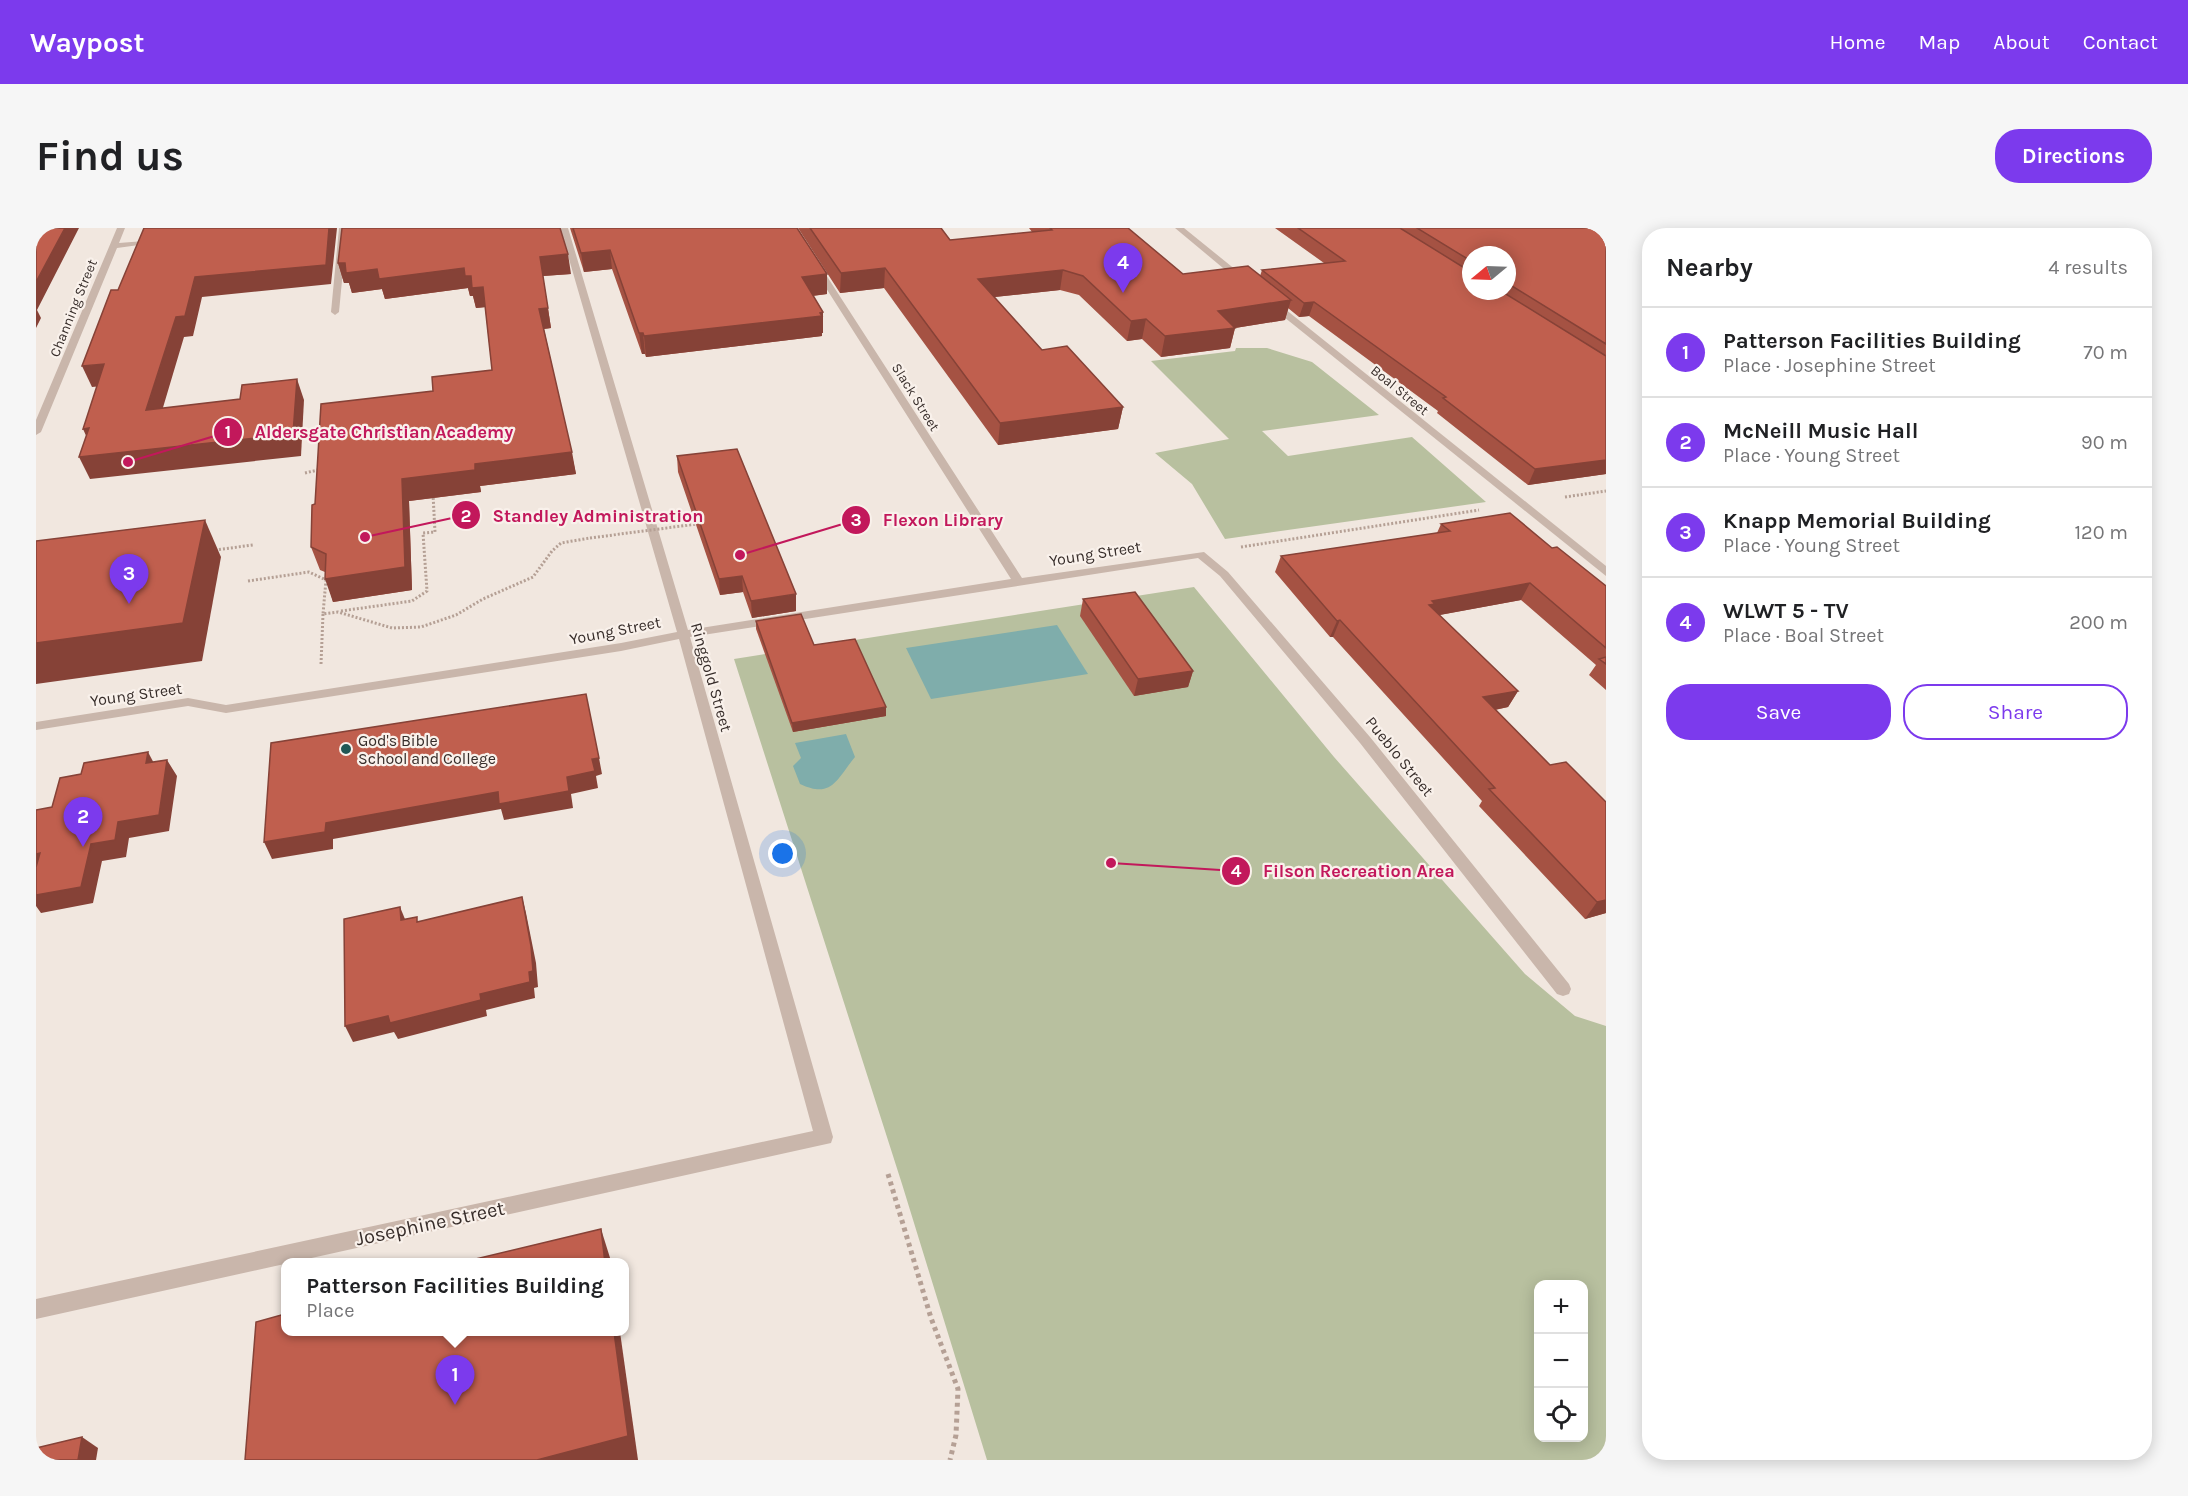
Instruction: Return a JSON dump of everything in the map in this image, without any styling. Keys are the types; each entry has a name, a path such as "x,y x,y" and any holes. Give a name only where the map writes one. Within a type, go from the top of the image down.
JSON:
{"street":[{"name":"Channing Street","path":"36,432 121,228"},
{"path":"335,312 343,228"},
{"name":"Ringgold Street","path":"564,228 683,633 824,1137"},
{"path":"1179,228 1252,288"},
{"path":"113,246 161,241"},
{"name":"Slack Street","path":"811,258 1018,581"},
{"name":"Boal Street","path":"1262,295 1606,572"},
{"name":"Young Street","path":"36,726 188,702 226,709 609,649 683,633 1200,554"},
{"name":"Pueblo Street","path":"1200,554 1224,574 1365,740 1563,989"},
{"name":"Josephine Street","path":"36,1309 824,1137"}],"path":[{"path":"306,473 326,468"},
{"path":"324,614 412,601 427,591 423,534 435,532 433,485"},
{"path":"1564,498 1606,491"},
{"path":"1233,548 1486,509"},
{"path":"338,612 392,628 421,627 456,615 483,599 533,577 561,543 697,524"},
{"path":"208,551 253,545"},
{"path":"248,581 309,572 326,580 321,659"},
{"path":"888,1174 931,1318 958,1389 956,1435 950,1460"}],"green space":[{"path":"1236,348 1267,348 1312,362 1379,415 1262,431 1288,456 1412,437 1486,502 1225,539 1192,484 1155,453 1229,439 1151,361 1235,351"},
{"path":"1194,587 1334,757 1525,974 1575,1016 1606,1026 1606,1460 987,1460 902,1184 734,659"}],"water":[{"path":"1057,625 1088,674 931,699 906,648"},
{"path":"846,734 855,757 838,780 826,788 819,789 800,784 793,766 801,758 795,743"}],"building":[{"path":"36,228 65,228 36,282"},
{"path":"144,228 329,228 326,265 195,277 185,316 176,317 146,410 240,399 242,385 297,379 293,434 79,457 89,428 83,429 104,364 82,366 111,290 118,290"},
{"path":"342,228 560,228 568,254 540,257 548,308 539,309 572,452 475,464 475,470 402,479 405,567 325,579 326,554 311,547 312,505 315,504 321,404 433,391 432,377 492,370 483,287 472,288 471,276 465,276 464,268 379,279 377,269 346,273 345,263 338,263"},
{"path":"573,228 797,228 827,274 802,277 823,312 820,313 822,316 644,336 643,333 639,333 610,250 581,253"},
{"path":"810,228 941,228 950,240 1052,230 1050,228 1128,228 1183,274 1248,266 1291,300 1218,311 1235,328 1165,336 1146,319 1131,321 1083,276 1063,270 978,279 1042,350 1067,346 1123,407 1000,423 885,268 841,273"},
{"path":"1298,228 1400,228 1462,266 1462,300 1516,300 1606,356 1606,460 1535,469 1443,398 1446,397 1314,302 1304,303 1262,270 1345,261"},
{"path":"1417,228 1606,228 1606,344 1516,289 1516,246 1462,246 1462,256"},
{"path":"737,449 796,594 751,601 742,576 719,579 677,456"},
{"path":"1510,513 1552,548 1557,547 1606,586 1606,648 1530,583 1432,601 1435,604 1429,605 1518,691 1483,697 1550,765 1566,762 1606,802 1606,900 1597,902 1489,789 1495,788 1340,620 1337,621 1281,556 1450,531 1441,524"},
{"path":"205,520 183,623 36,643 36,541"},
{"path":"1135,592 1193,671 1138,679 1083,599"},
{"path":"801,614 814,645 855,639 886,707 792,723 756,621"},
{"path":"1606,657 1606,664 1599,659"},
{"path":"586,694 599,758 592,759 595,771 567,777 569,791 499,804 498,792 326,823 325,832 264,842 271,743"},
{"path":"148,752 146,763 167,760 159,815 118,822 115,840 91,844 81,887 36,895 36,867 40,853 36,854 36,810 52,807 60,778 81,774 84,763"},
{"path":"522,897 531,946 533,971 529,972 530,982 480,994 481,1000 390,1023 388,1016 345,1026 344,919 400,907 401,920 417,917 417,922"},
{"path":"601,1229 604,1258 480,1258"},
{"path":"281,1315 281,1336 615,1336 628,1436 537,1460 245,1460 256,1322"},
{"path":"82,1437 78,1460 36,1460 36,1448"}],"place":[{"name":"WLWT 5 - TV","path":"1123,293"},
{"name":"Aldersgate Christian Academy","path":"128,462"},
{"name":"Standley Administration","path":"365,537"},
{"name":"Flexon Library","path":"740,555"},
{"name":"Knapp Memorial Building","path":"129,604"},
{"name":"God's Bible School and College","path":"346,749"},
{"name":"McNeill Music Hall","path":"83,847"},
{"name":"Filson Recreation Area","path":"1111,863"},
{"name":"Patterson Facilities Building","path":"455,1405"}]}
